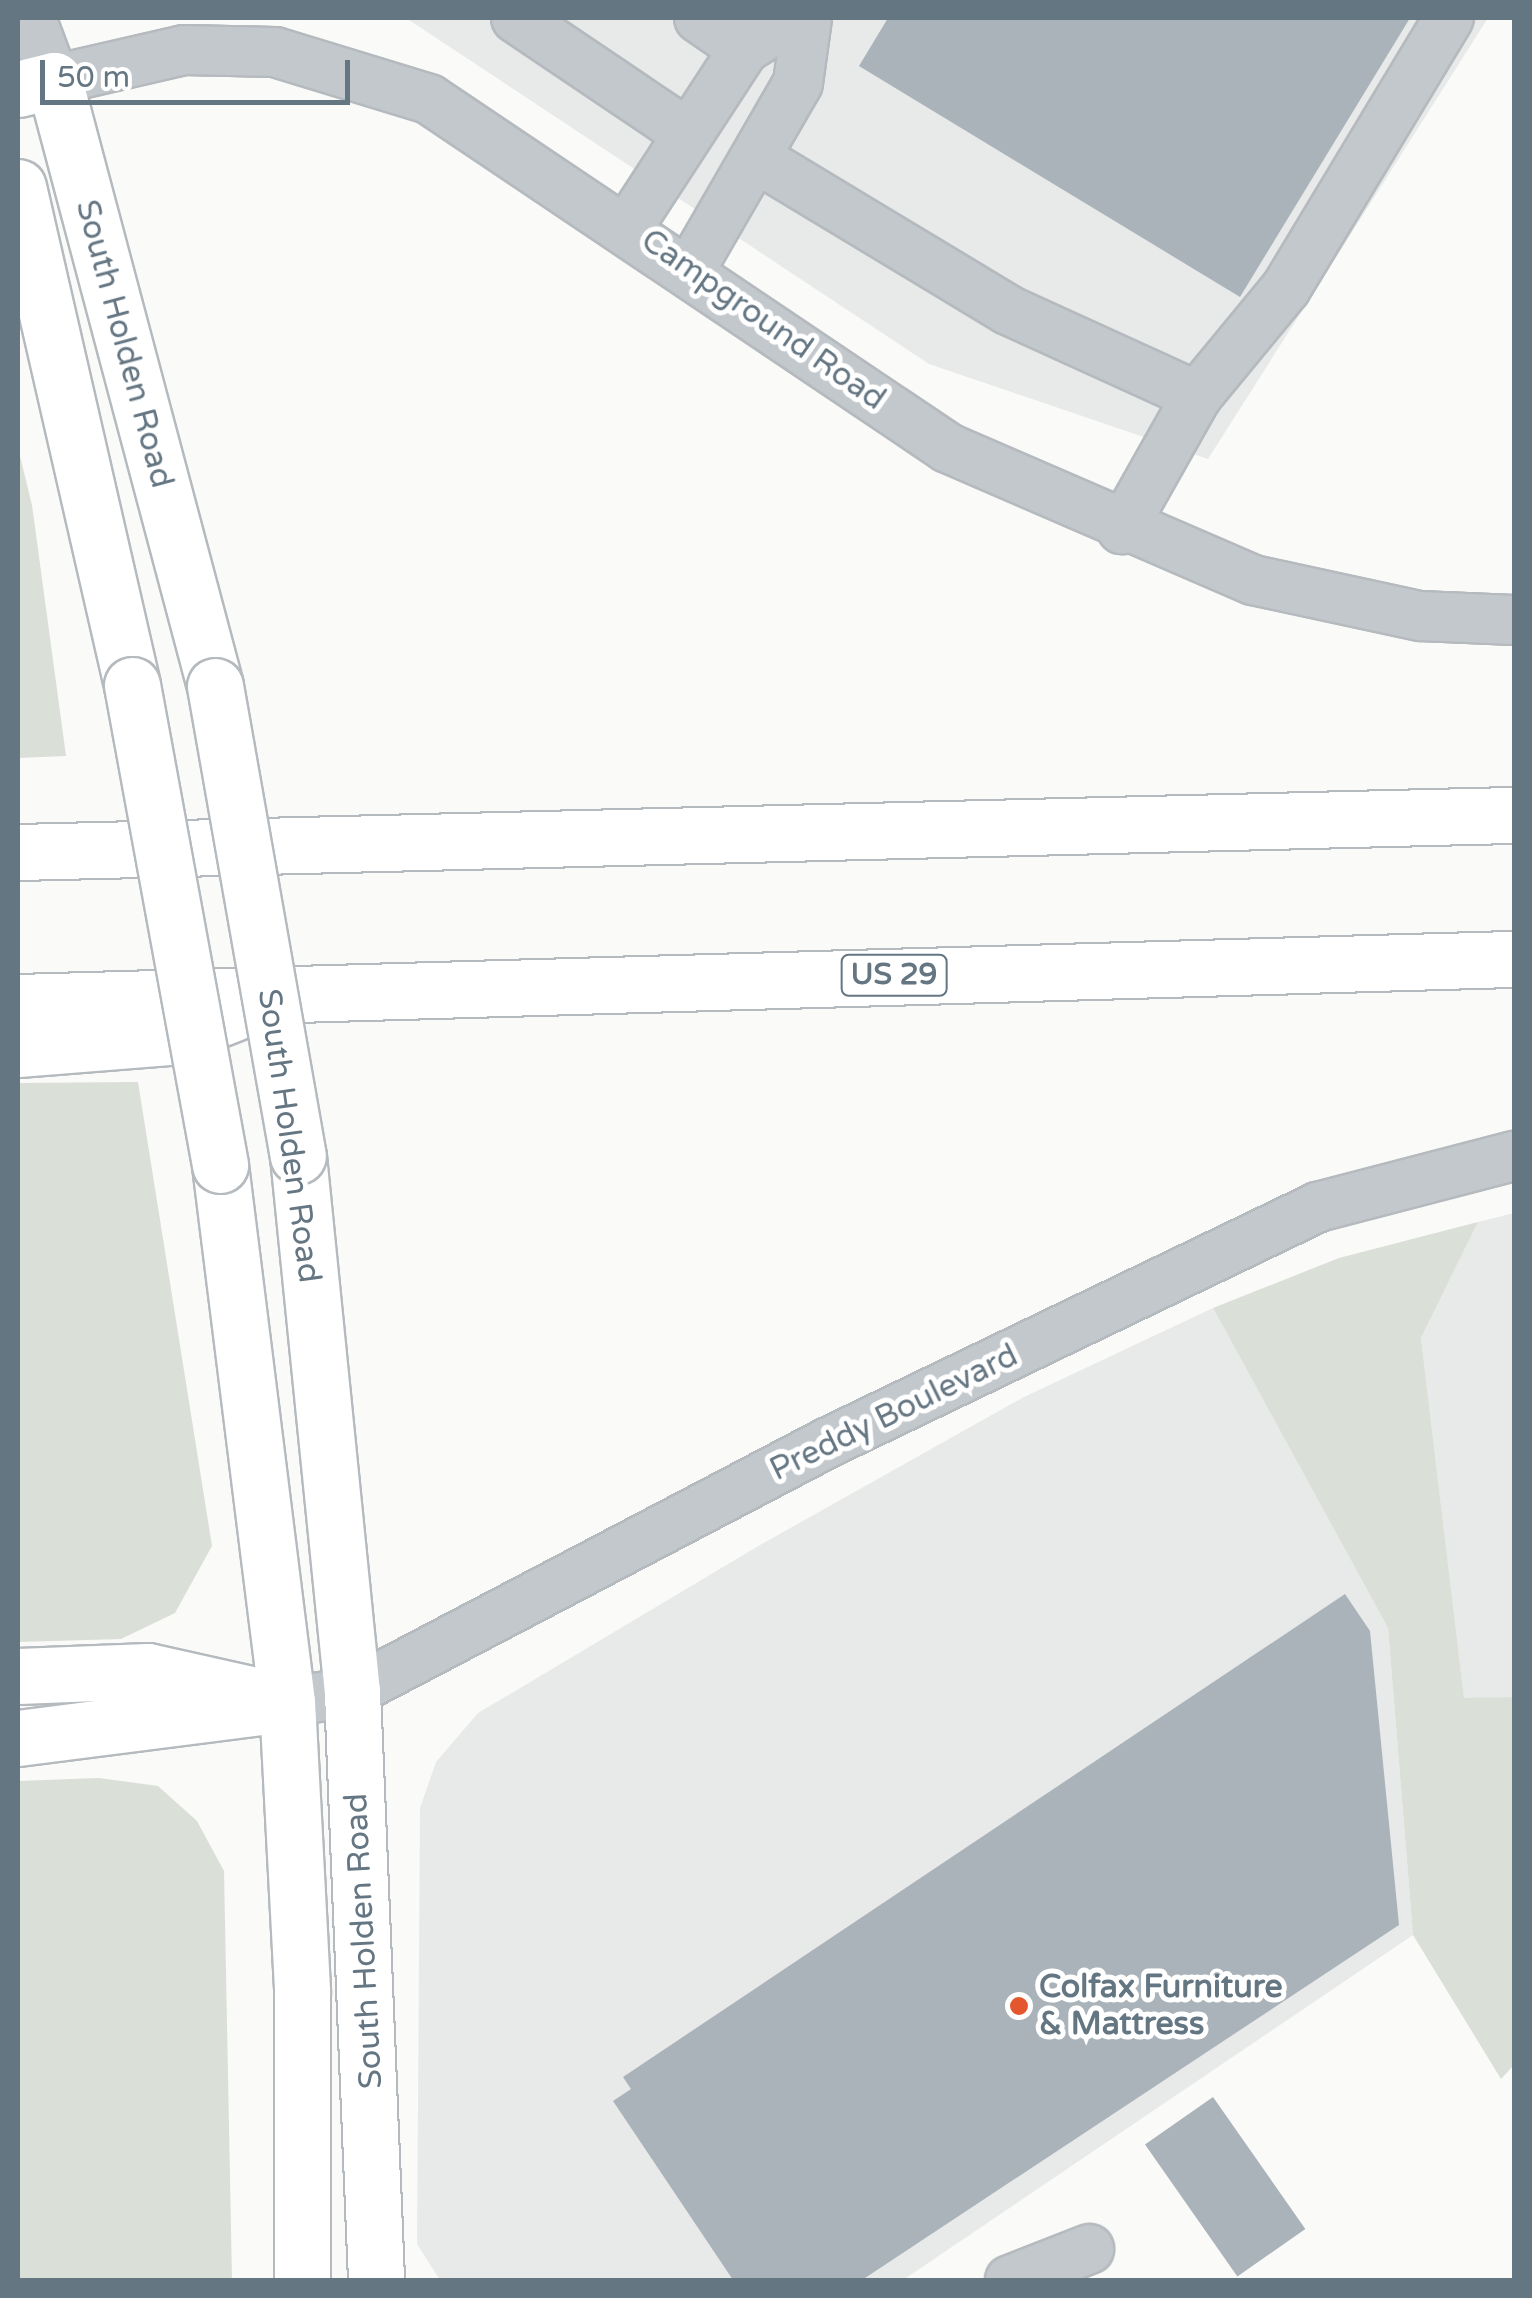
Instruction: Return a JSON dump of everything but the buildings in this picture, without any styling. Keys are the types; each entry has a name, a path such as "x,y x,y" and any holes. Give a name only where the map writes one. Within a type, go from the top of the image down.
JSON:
{"main road":[{"name":"South Holden Road","path":"36,85 215,686 298,1156 352,1692 376,2280"},
{"name":"South Holden Road","path":"18,187 132,685 220,1165 287,1702 302,1993 302,2280"},
{"path":"18,852 1514,815"},
{"name":"US 29","path":"18,1002 274,998 1514,959"},
{"path":"18,1049 172,1038 274,998"},
{"path":"18,1676 148,1671 287,1702"},
{"path":"18,1738 287,1702"}],"street":[{"name":"South Holden Road","path":"31,18 36,85"},
{"path":"516,18 688,134"},
{"path":"699,18 744,49"},
{"path":"628,228 744,49 793,18"},
{"path":"690,270 758,159 798,83 807,18"},
{"path":"1122,529 1198,396 1286,288 1449,18"},
{"name":"Campground Road","path":"36,85 184,50 275,52 430,99 628,228 948,448 1122,529 1253,580 1420,616 1514,620"},
{"path":"758,159 1008,310 1198,396"},
{"name":"Preddy Boulevard","path":"287,1702 352,1692 827,1443 1318,1207 1514,1156"},
{"path":"1010,2280 1089,2250"}],"shaded area":[{"path":"406,18 1488,18 1208,459 929,364"},
{"path":"18,448 32,505 66,756 18,758"},
{"path":"138,1082 212,1546 175,1613 121,1639 18,1642 18,1083"},
{"path":"1514,1213 1514,1697 1464,1699 1421,1338 1478,1222"},
{"path":"1478,1222 1421,1338 1464,1698 1514,1697 1514,2065 1501,2079 1413,1935 1388,1628 1213,1308 1339,1258"},
{"path":"1213,1308 1388,1628 1413,1935 903,2280 440,2280 417,2244 420,1808 436,1762 478,1713 760,1545 1024,1397"},
{"path":"99,1778 158,1786 197,1821 224,1871 232,2280 18,2280 18,1781"}],"place":[{"name":"Colfax Furniture & Mattress","path":"1019,2006"}]}
